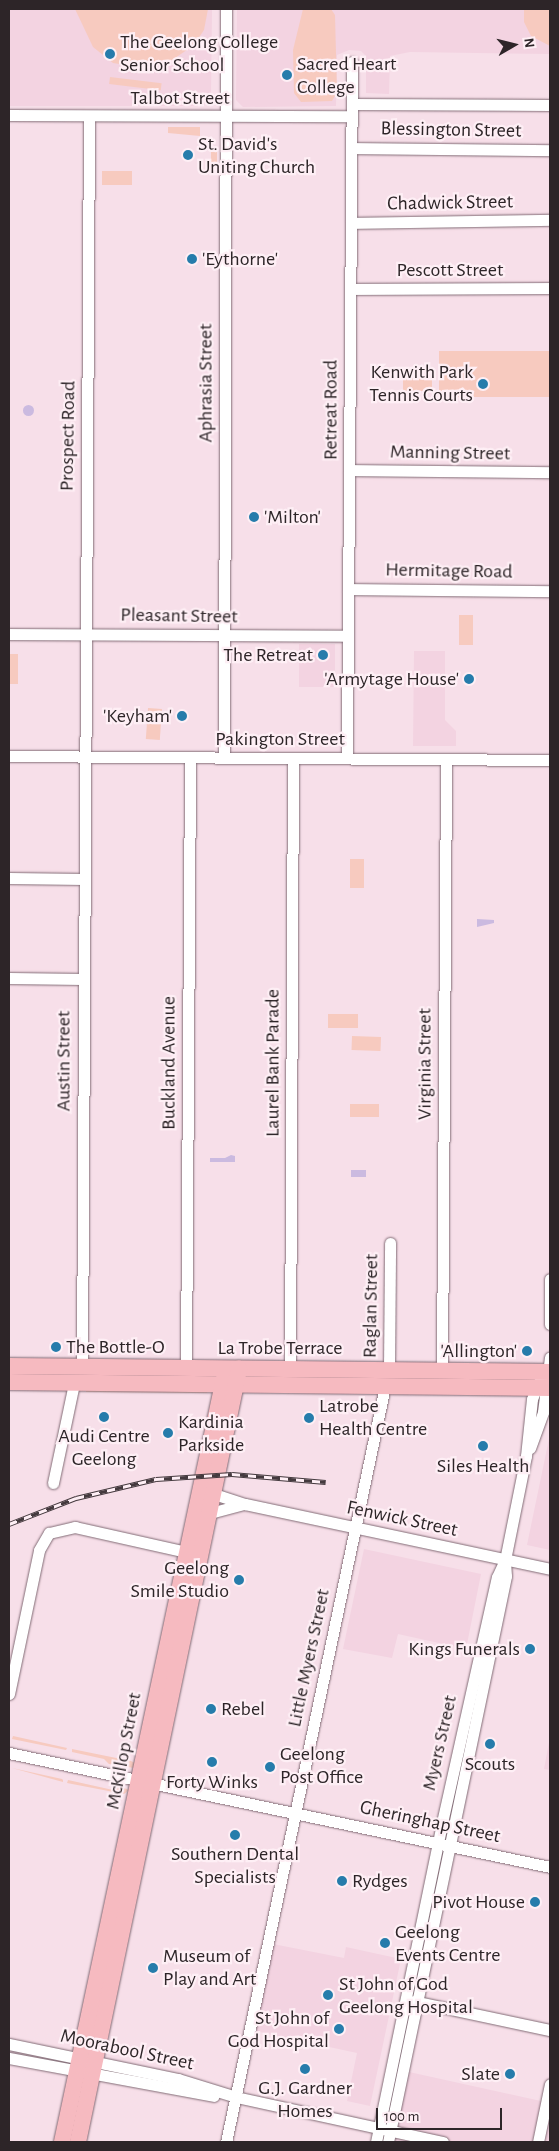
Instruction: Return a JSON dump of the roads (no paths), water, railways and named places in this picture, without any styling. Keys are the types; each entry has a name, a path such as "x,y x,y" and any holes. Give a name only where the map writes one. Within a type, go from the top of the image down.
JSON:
{"highway":[{"name":"La Trobe Terrace","path":"9,1366 186,1368 231,1377 290,1368 442,1370 547,1381"},
{"name":"La Trobe Terrace","path":"9,1382 74,1383 231,1377 385,1386 547,1381"},
{"name":"McKillop Street","path":"62,2142 86,2066 146,1783 210,1513 231,1377"},
{"name":"McKillop Street","path":"146,1783 187,1552 231,1377"},
{"path":"187,1552 194,1547 204,1502 214,1494"},
{"name":"McKillop Street","path":"78,2142 86,2066"}],"street":[{"name":"Aphrasia Street","path":"224,757 226,9"},
{"name":"Retreat Road","path":"347,758 352,62"},
{"name":"Talbot Street","path":"9,115 226,117 352,110 550,105"},
{"name":"Prospect Road","path":"84,756 89,116"},
{"name":"Blessington Street","path":"352,148 550,150"},
{"name":"Chadwick Street","path":"351,223 550,220"},
{"name":"Pescott Street","path":"350,289 550,288"},
{"name":"Manning Street","path":"349,470 550,472"},
{"name":"Hermitage Road","path":"348,589 550,591"},
{"name":"Pleasant Street","path":"9,634 348,636"},
{"name":"Pakington Street","path":"9,756 550,760"},
{"name":"Austin Street","path":"82,1367 84,756"},
{"name":"Buckland Avenue","path":"186,1368 190,757"},
{"name":"Laurel Bank Parade","path":"290,1368 293,758"},
{"name":"Virginia Street","path":"442,1370 446,759"},
{"path":"9,878 84,878"},
{"path":"9,978 83,979"},
{"name":"Raglan Street","path":"388,1369 390,1243"},
{"path":"550,1279 550,1324"},
{"name":"Myers Street","path":"376,2142 438,1843 497,1577 505,1560 526,1456 539,1426 550,1357"},
{"path":"53,1483 74,1383"},
{"name":"Little Myers Street","path":"226,2142 385,1386"},
{"name":"Fenwick Street","path":"214,1494 245,1504 550,1569"},
{"name":"Fenwick Street","path":"210,1513 245,1504"},
{"path":"9,1694 39,1550 49,1533 75,1527 187,1552"},
{"name":"Myers Street","path":"390,2137 506,1576 505,1560"},
{"name":"Gheringhap Street","path":"9,1753 550,1866"},
{"path":"405,1999 436,2004 550,2030"},
{"name":"Moorabool Street","path":"9,2044 174,2091 236,2098 378,2128 390,2137 443,2142"},
{"name":"Moorabool Street","path":"9,2058 86,2066"},
{"path":"538,2142 550,2084"}],"railway":[{"path":"9,1524 76,1498 156,1479 232,1474 326,1482"}],"place":[{"name":"The Geelong College Senior School","path":"110,54"},
{"name":"Sacred Heart College","path":"287,75"},
{"name":"St. David's Uniting Church","path":"188,155"},
{"name":"'Eythorne'","path":"192,259"},
{"name":"Kenwith Park Tennis Courts","path":"483,384"},
{"name":"'Milton'","path":"254,517"},
{"name":"The Retreat","path":"323,655"},
{"name":"'Armytage House'","path":"469,679"},
{"name":"'Keyham'","path":"182,716"},
{"name":"The Bottle-O","path":"56,1347"},
{"name":"'Allington'","path":"527,1351"},
{"name":"Audi Centre Geelong","path":"104,1417"},
{"name":"Latrobe Health Centre","path":"309,1418"},
{"name":"Kardinia Parkside","path":"168,1433"},
{"name":"Siles Health","path":"483,1446"},
{"name":"Geelong Smile Studio","path":"239,1580"},
{"name":"Kings Funerals","path":"530,1649"},
{"name":"Rebel","path":"211,1709"},
{"name":"Scouts","path":"490,1744"},
{"name":"Forty Winks","path":"212,1762"},
{"name":"Geelong Post Office","path":"270,1767"},
{"name":"Southern Dental Specialists","path":"235,1835"},
{"name":"Rydges","path":"342,1881"},
{"name":"Pivot House","path":"535,1902"},
{"name":"Geelong Events Centre","path":"385,1943"},
{"name":"Museum of Play and Art","path":"153,1968"},
{"name":"St John of God Geelong Hospital","path":"328,1995"},
{"name":"St John of God Hospital","path":"339,2029"},
{"name":"G.J. Gardner Homes","path":"305,2069"},
{"name":"Slate","path":"510,2074"}]}
